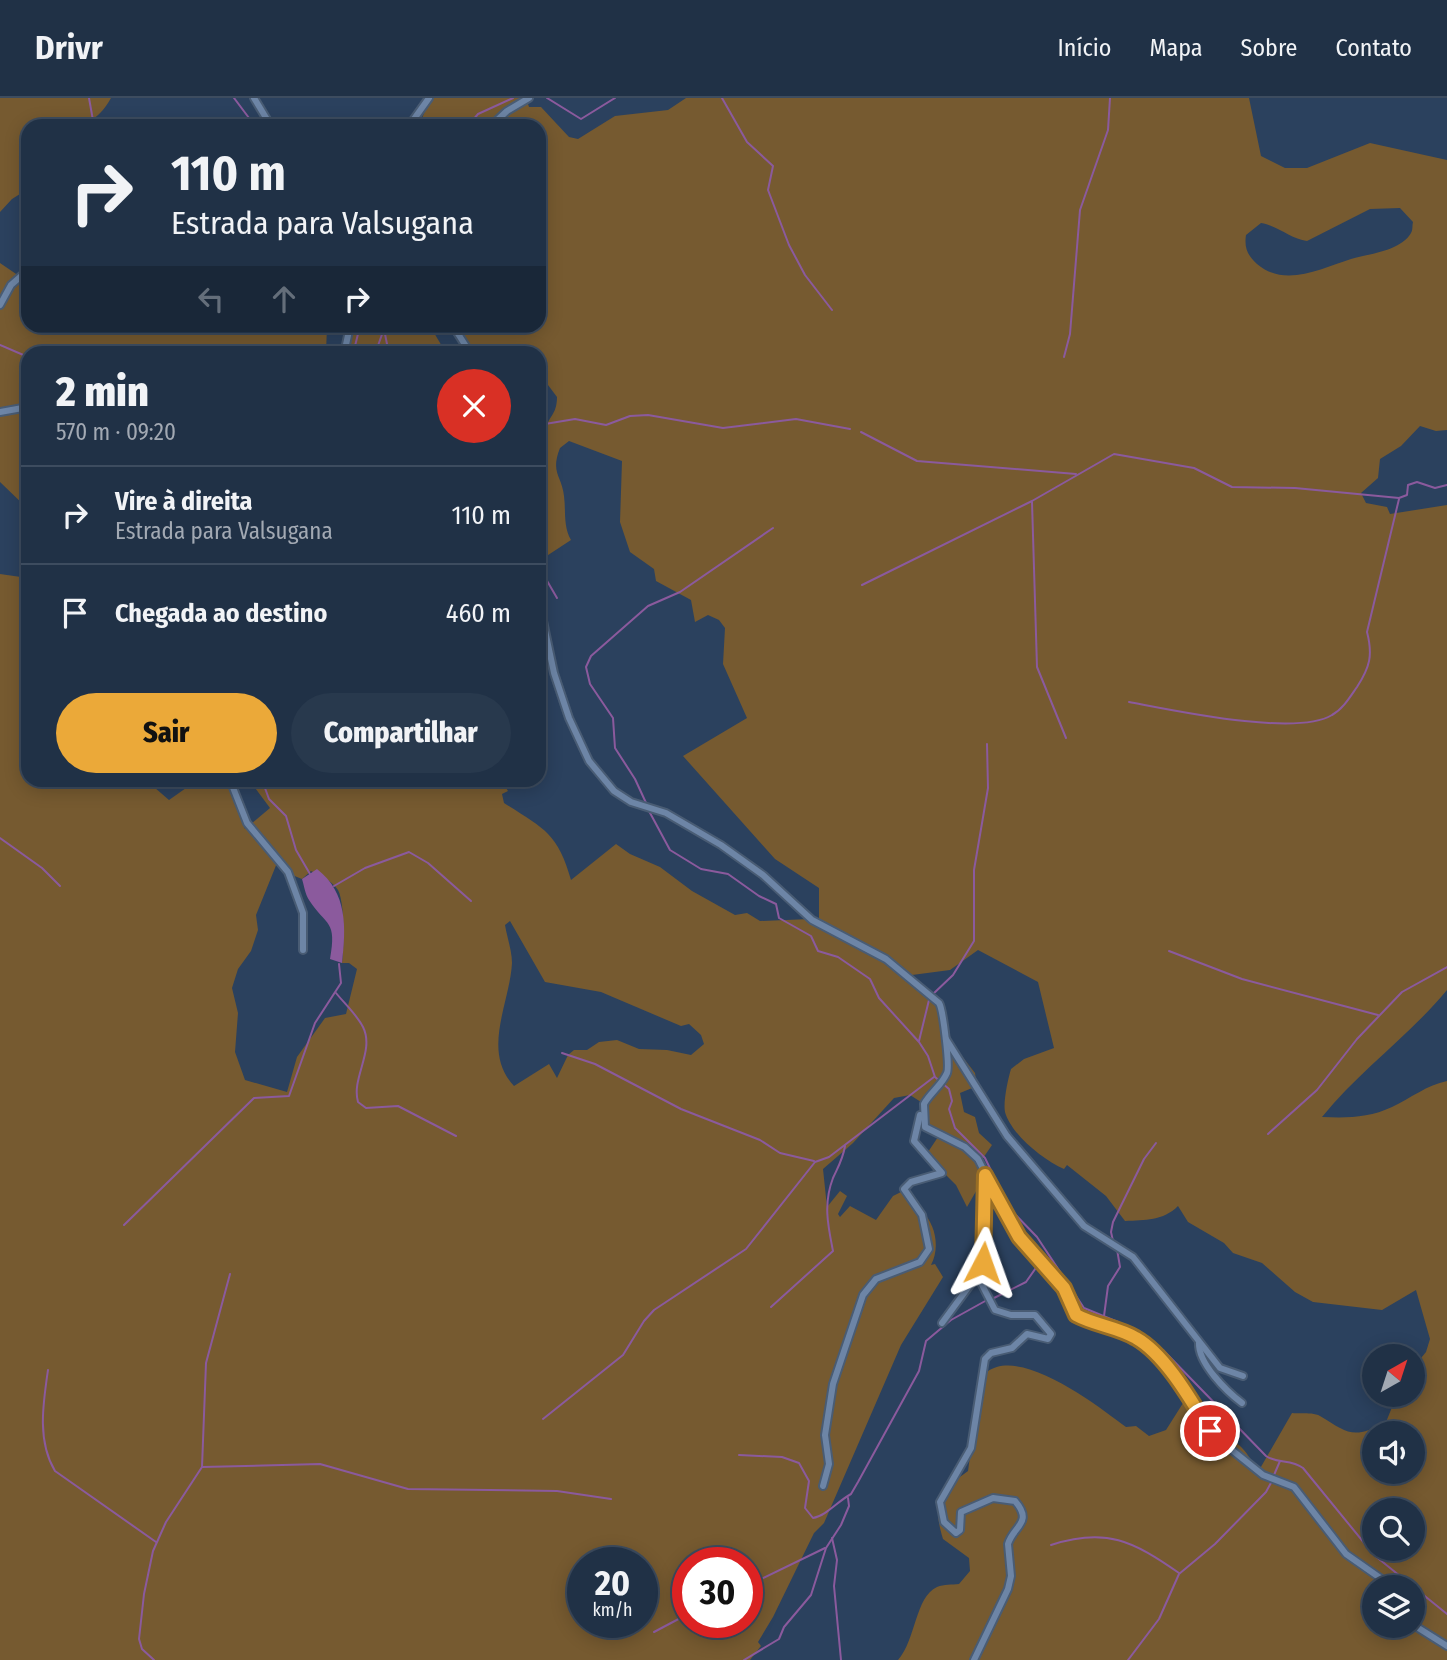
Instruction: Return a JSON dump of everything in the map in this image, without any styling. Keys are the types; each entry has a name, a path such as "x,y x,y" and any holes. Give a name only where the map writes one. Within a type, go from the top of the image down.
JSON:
{"street":[{"path":"254,98 267,119"},
{"path":"414,119 429,98"},
{"path":"498,119 529,98"},
{"path":"0,305 15,280 21,275"},
{"path":"0,412 21,408"},
{"path":"546,635 554,673 569,718 589,761 601,778 622,798 658,809 721,845 763,875 812,920 879,955 903,972 943,1008 948,1072 921,1110 914,1142 942,1172 911,1182 904,1189 922,1215 929,1249 920,1262 876,1279 863,1295 833,1384 825,1435 829,1469 823,1486"},
{"path":"233,787 247,823 288,872 303,913 303,950"},
{"path":"943,1034 1001,1127 1084,1226 1133,1257 1154,1280 1220,1368 1229,1374 1243,1376"},
{"path":"921,1110 925,1127 970,1151 978,1159 1019,1237 1064,1288 1076,1315 1135,1337 1147,1346 1183,1389 1212,1434 1263,1475 1294,1487 1346,1554 1376,1575"},
{"path":"942,1323 978,1277 985,1249 985,1175"},
{"path":"974,1660 1008,1589 1011,1576 1008,1544 1021,1526 1022,1516 1014,1502 993,1498 961,1512 960,1530 956,1533 944,1522 940,1502 971,1448 985,1359 991,1353 1012,1348 1027,1334 1048,1339 1051,1335 1035,1315 1011,1315 995,1310 978,1277"},
{"path":"1199,1343 1198,1352 1209,1368 1242,1403"},
{"path":"1425,1632 1447,1646"}],"shaded area":[{"path":"0,98 111,98 93,119 21,119 21,193 0,212"},
{"path":"430,98 526,98 529,107 541,107 569,137 578,139 615,116 668,110 686,98 1249,98 1261,156 1285,168 1307,168 1370,143 1447,160 1447,430 1436,431 1420,426 1401,446 1380,459 1378,478 1361,493 1366,503 1387,507 1390,514 1447,505 1447,990 1322,1117 1375,1113 1447,1081 1447,1660 898,1660 909,1642 920,1609 930,1592 940,1586 959,1584 970,1571 969,1558 943,1539 938,1507 944,1492 968,1471 982,1369 987,1372 1002,1366 1039,1372 1079,1394 1126,1427 1136,1426 1149,1436 1166,1430 1185,1400 1207,1439 1233,1441 1244,1450 1258,1472 1292,1413 1317,1415 1344,1430 1362,1432 1362,1484 1425,1484 1425,1421 1386,1421 1392,1407 1425,1407 1425,1353 1430,1339 1416,1290 1382,1310 1313,1302 1295,1292 1262,1263 1233,1253 1224,1243 1188,1222 1178,1206 1160,1217 1125,1221 1106,1196 1067,1165 1064,1169 1038,1153 1008,1120 1005,1102 1011,1069 1024,1059 1054,1048 1038,982 978,950 950,970 912,975 946,1011 951,1042 975,1073 977,1086 960,1093 964,1112 975,1117 979,1133 992,1145 979,1164 983,1179 967,1207 956,1185 926,1155 938,1137 930,1133 921,1102 910,1095 894,1098 853,1143 823,1169 827,1207 840,1191 847,1196 838,1214 840,1217 850,1206 876,1220 893,1196 901,1192 919,1208 931,1223 935,1237 931,1265 935,1264 943,1277 901,1345 824,1523 814,1533 763,1634 763,1547 672,1547 672,1638 760,1638 758,1642 761,1646 750,1660 0,1660 0,574 21,577 21,787 154,787 169,800 187,787 229,787 245,829 270,808 254,787 506,787 508,791 502,794 504,803 547,833 561,852 571,880 616,844 630,854 660,867 692,891 735,915 747,913 760,921 810,919 819,925 819,888 775,859 683,756 747,718 723,664 725,628 719,620 708,615 695,622 691,600 656,581 654,569 630,552 620,522 622,461 569,441 560,448 556,463 571,540 546,556 546,430 557,397 546,382 546,346 466,346 459,333 546,333 546,119 422,119","holes":["1400,208 1413,222 1412,232 1400,244 1316,271 1279,275 1257,264 1247,251 1246,235 1261,223 1307,241 1370,209","277,863 282,871 302,879 311,871 329,881 338,890 343,915 342,963 349,963 357,969 346,1014 325,1018 297,1057 287,1092 245,1080 235,1052 238,1013 232,988 238,969 251,951 258,930 256,915","510,921 545,982 601,992 681,1026 689,1024 701,1035 704,1044 691,1055 667,1050 639,1049 617,1040 599,1042 587,1050 574,1050 568,1055 557,1078 549,1064 514,1086 504,1072 499,1058 498,1042 512,963 505,925"]},
{"path":"0,263 21,277 21,333 327,333 326,346 21,346 21,502 0,482"},
{"path":"351,333 434,333 442,346 348,346"},
{"path":"317,869 327,878 340,900 344,924 342,963 330,959 331,930 309,900 302,879"}],"waterway":[{"path":"89,98 93,119"},
{"path":"234,98 250,119"},
{"path":"474,119 478,114 513,98"},
{"path":"547,98 581,119 615,98"},
{"path":"722,98 747,142 773,166 768,190 789,245 805,275 832,310"},
{"path":"1064,357 1070,334 1080,210 1108,130 1110,98"},
{"path":"355,346 358,333"},
{"path":"378,346 382,333"},
{"path":"385,333 387,346"},
{"path":"0,345 21,354"},
{"path":"546,424 575,419 606,425 630,416 648,415 723,428 796,419 850,429"},
{"path":"861,432 917,461 1076,474"},
{"path":"862,585 1032,501 1114,454 1194,468 1232,487 1295,488 1399,498 1407,495 1408,485 1417,482 1435,488 1447,485"},
{"path":"1129,702 1263,723 1315,721 1336,712 1352,695 1367,667 1370,654 1367,632 1399,499"},
{"path":"1032,502 1037,667 1066,738"},
{"path":"647,805 635,779 615,748 613,718 590,684 586,667 591,656 648,606 680,592 773,528"},
{"path":"546,579 557,598"},
{"path":"932,995 953,975 974,941 974,870 988,788 987,744"},
{"path":"265,787 269,799 286,816 296,850 310,874"},
{"path":"649,811 670,850 701,869 728,874 759,896 776,904 779,918 811,936 818,951 838,957 870,979 879,998 919,1042 928,1056 935,1077 949,1089 952,1101 949,1109 955,1128 985,1158 1009,1208 1037,1237 1084,1308 1118,1322 1163,1350 1266,1456 1303,1468 1374,1555 1447,1614"},
{"path":"0,838 42,868 60,886"},
{"path":"334,886 365,868 409,852 428,863 471,901"},
{"path":"1169,951 1242,979 1378,1015"},
{"path":"124,1225 254,1098 289,1096 315,1023 341,983 339,964"},
{"path":"1268,1134 1317,1090 1357,1039 1402,992 1447,967"},
{"path":"336,993 357,1018 366,1036 365,1055 358,1084 358,1102 366,1108 398,1106 456,1136"},
{"path":"919,1041 929,1000"},
{"path":"562,1053 595,1064 681,1109 760,1140 780,1153 814,1161"},
{"path":"543,1419 623,1355 654,1310 746,1249 815,1162 829,1157 934,1077"},
{"path":"1113,1241 1113,1222 1144,1159 1156,1143"},
{"path":"771,1307 833,1251 828,1224 828,1197 845,1146"},
{"path":"1104,1316 1108,1286 1120,1267 1117,1249"},
{"path":"992,1299 1026,1282 1045,1255"},
{"path":"154,1660 142,1649 139,1639 144,1594 153,1551 166,1522 202,1467 206,1363 230,1274"},
{"path":"739,1455 782,1457 799,1463 809,1481 805,1508 813,1518 823,1514 851,1494 919,1371 926,1341 951,1320 987,1300"},
{"path":"48,1370 43,1422 46,1447 55,1471 156,1542"},
{"path":"1274,1475 1280,1461"},
{"path":"202,1467 320,1464 408,1489 557,1491 611,1499"},
{"path":"1128,1660 1159,1619 1179,1574 1215,1544 1266,1492 1272,1481"},
{"path":"744,1660 779,1639 784,1627 811,1595 826,1548 841,1525 849,1506 848,1498"},
{"path":"1051,1545 1088,1537 1118,1540 1133,1545 1179,1573"},
{"path":"832,1538 837,1560 834,1586 841,1660"},
{"path":"763,1578 825,1548"},
{"path":"658,1630 672,1622"}],"route":[{"path":"983,1263 986,1238 985,1175 1019,1237 1064,1288 1076,1315 1135,1337 1147,1346 1183,1389 1210,1431"}]}
